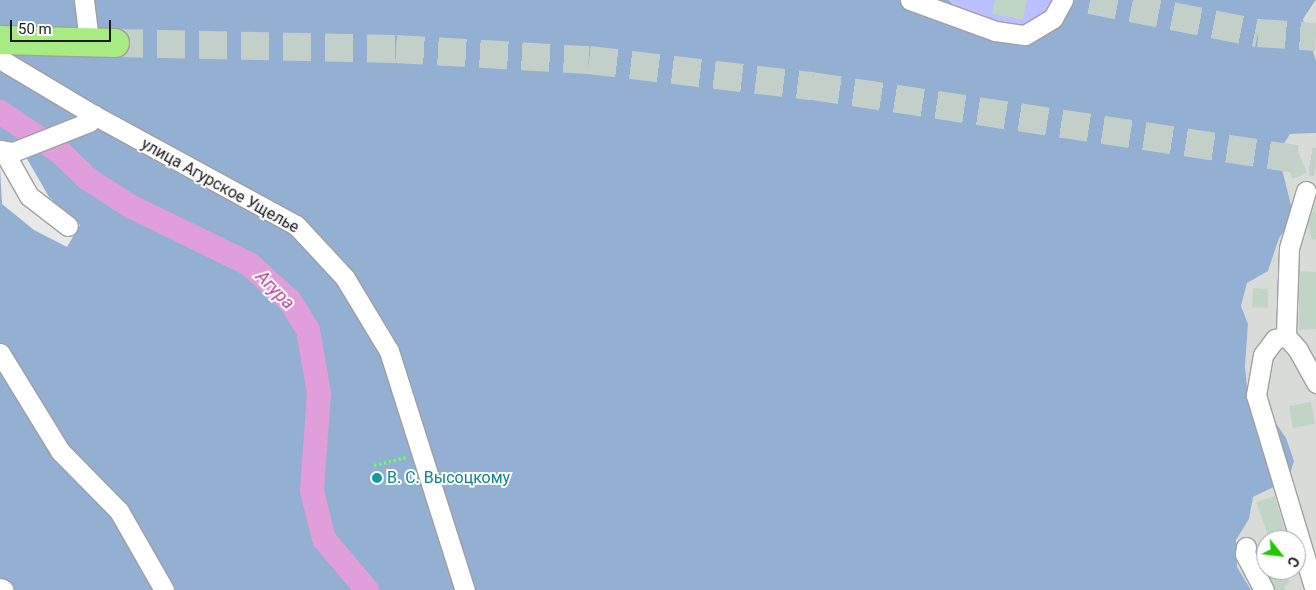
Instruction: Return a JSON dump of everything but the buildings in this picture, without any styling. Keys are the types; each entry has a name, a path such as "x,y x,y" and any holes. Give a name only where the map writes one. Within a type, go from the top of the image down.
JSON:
{"highway":[{"path":"0,40 46,39 102,42"}],"street":[{"path":"84,0 102,42"},
{"path":"910,0 995,31 1025,35 1053,18 1063,0"},
{"name":"улица Агурское Ущелье","path":"0,59 94,115 296,225 345,278 389,351 465,590"},
{"path":"68,226 28,196 6,151 89,122 94,115"},
{"path":"1306,191 1289,248 1286,336 1298,350 1316,383"},
{"path":"1286,336 1275,339 1263,355 1256,395 1315,590"},
{"path":"0,353 60,450 119,511 164,590"},
{"path":"1246,547 1245,554 1264,590"},
{"path":"0,588 4,590"}],"path":[{"path":"374,465 423,453"}],"shaded area":[{"path":"0,0 949,0 974,24 1061,0 1316,0 1303,19 1316,61 1316,133 1290,134 1278,153 1294,217 1279,238 1268,271 1247,283 1241,306 1248,324 1245,367 1248,396 1273,419 1286,438 1294,461 1288,480 1253,497 1249,519 1236,540 1237,567 1251,590 0,590"},
{"path":"950,0 1061,0 1040,29 974,24"},
{"path":"1316,2 1316,61 1303,19"},
{"path":"1316,133 1316,590 1251,590 1237,567 1236,540 1249,519 1253,497 1288,480 1260,409 1248,396 1245,367 1248,324 1241,306 1247,283 1268,271 1279,238 1294,217 1278,153 1290,134"},
{"path":"26,157 49,197 80,225 67,247 34,230 2,204 0,167"}],"waterway":[{"name":"Агура","path":"0,112 61,153 88,179 130,206 249,264 290,301 308,330 319,393 312,491 324,539 367,590"}],"tunnel":[{"path":"1090,0 1258,33 1316,37"},
{"path":"115,43 396,49 589,60 812,86 1316,162"}],"place":[{"name":"В. С. Высоцкому","path":"377,478"}]}
